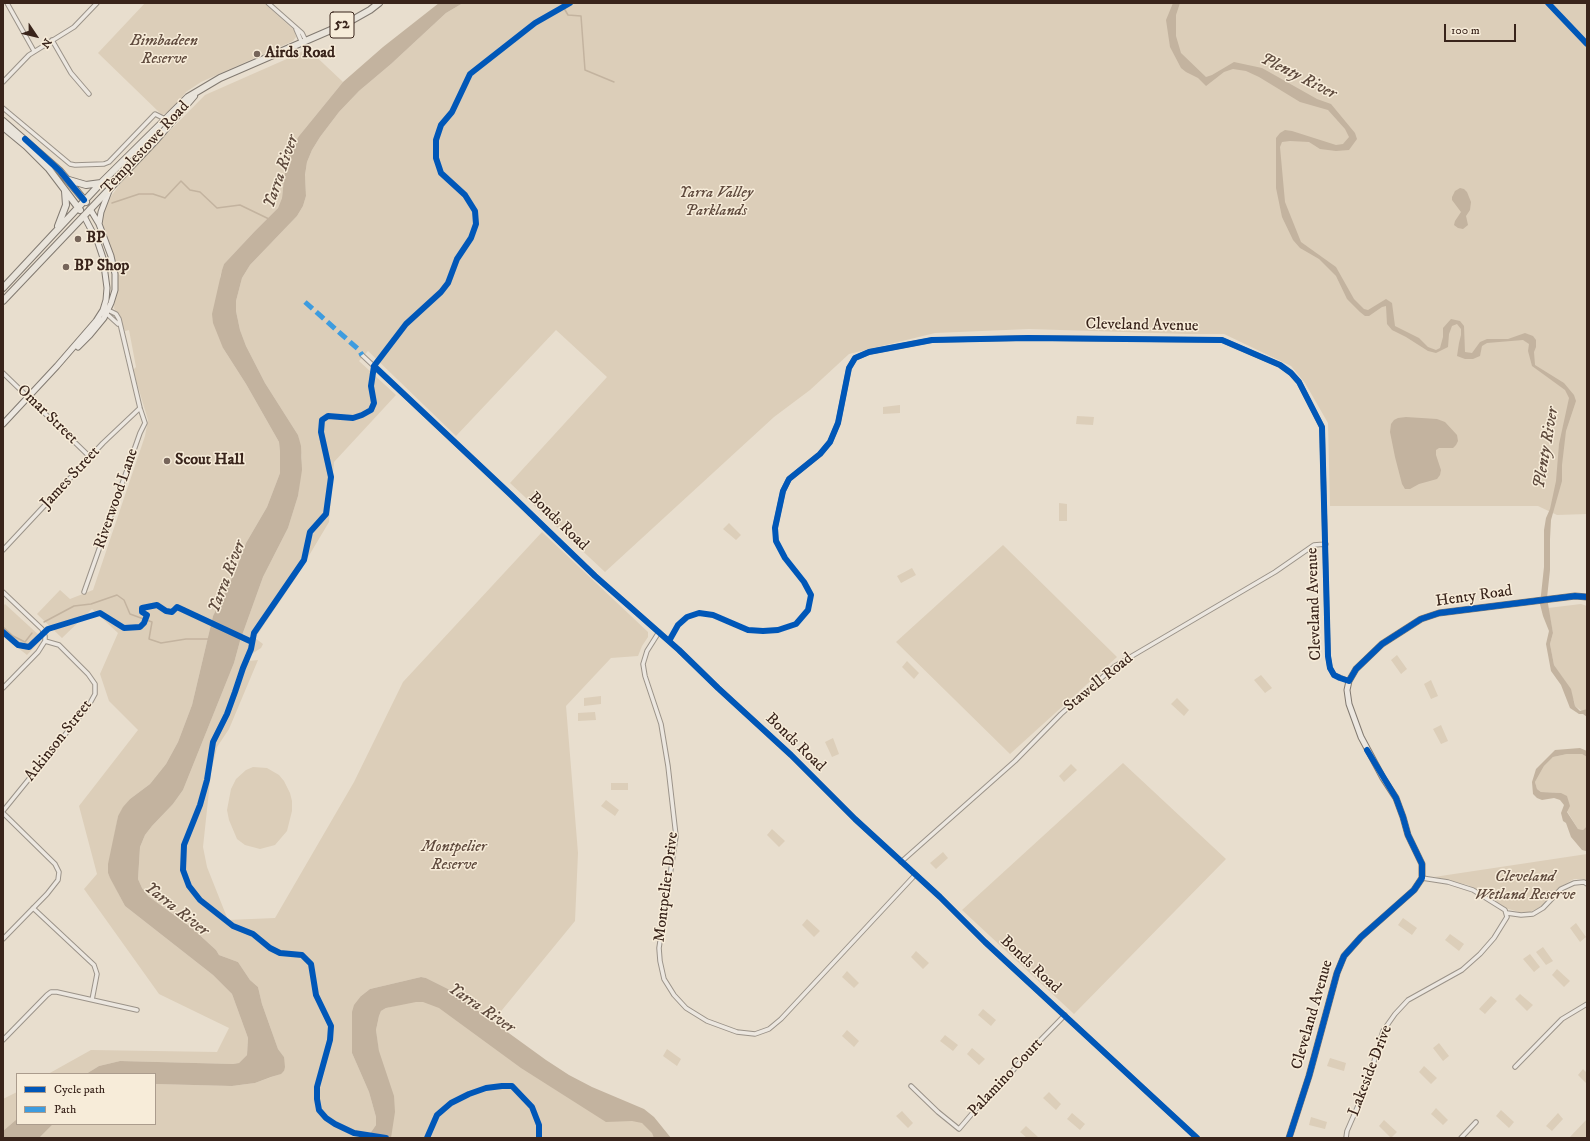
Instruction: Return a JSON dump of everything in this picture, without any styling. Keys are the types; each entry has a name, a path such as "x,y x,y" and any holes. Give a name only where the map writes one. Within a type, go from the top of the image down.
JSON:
{"main road":[{"name":"Templestowe Road","path":"78,208 84,200 188,96 202,87 231,73 346,23 370,10 379,3"},
{"name":"Templestowe Road","path":"3,301 159,136 202,87"},
{"path":"3,121 49,160 68,179 90,209"},
{"path":"3,127 38,158 62,185 84,216"},
{"path":"68,179 86,185 101,183"},
{"path":"3,288 56,231 66,205 66,197 62,185"},
{"name":"52","path":"56,231 78,208"}],"street":[{"path":"7,3 34,51"},
{"path":"3,82 26,57 74,27 97,3"},
{"path":"268,3 295,28 304,42"},
{"path":"52,40 71,73 90,94"},
{"name":"Templestowe Road","path":"3,108 70,164 75,165 107,164 155,114 165,119"},
{"path":"99,224 101,212 112,185"},
{"path":"3,424 106,311 115,290 115,274 111,256 99,224 90,209"},
{"path":"84,216 98,242 103,258 107,288 106,311"},
{"name":"Riverwood Lane","path":"84,592 140,433 145,423 120,327 106,311"},
{"name":"Cleveland Avenue","path":"775,528 783,491 789,479 820,454 830,442 838,423 849,368 855,358 869,352 932,340 1028,338 1222,340 1280,365 1292,374 1299,382 1322,427 1328,656 1330,668 1334,674 1349,681"},
{"name":"Bonds Road","path":"362,355 595,576 659,632 791,755 901,862 1197,1138"},
{"name":"Omar Street","path":"3,373 90,456"},
{"name":"James Street","path":"3,550 90,456 140,408"},
{"name":"Stawell Road","path":"901,862 1015,761 1061,714 1115,666 1275,572 1314,545 1326,544"},
{"path":"3,592 42,629 45,641 32,659 3,688"},
{"name":"Henty Road","path":"1349,681 1356,669 1382,644 1420,619 1438,613 1575,596 1587,597"},
{"name":"Montpelier Drive","path":"659,632 647,651 643,664 645,676 661,724 668,766 676,836 659,948 664,979 674,995 686,1008 707,1022 736,1032 755,1034 769,1029 781,1019 915,875"},
{"name":"Atkinson Street","path":"3,812 75,722 95,694 95,684 88,674 59,645 45,641"},
{"path":"1349,681 1347,690 1349,704 1367,750 1396,798 1408,834 1422,864 1422,878 1448,882 1469,888 1505,910 1507,913 1521,915 1533,914 1543,908 1561,889 1574,883 1584,882 1587,884"},
{"path":"3,812 55,864 59,872 59,877 55,884 3,939"},
{"name":"Cleveland Avenue","path":"1289,1138 1309,1076 1337,973 1344,956 1361,937 1414,890 1422,878"},
{"path":"33,908 94,965 97,974 92,1000"},
{"name":"Lakeside Drive","path":"1346,1138 1347,1131 1367,1085 1383,1031 1395,1014 1408,1000 1462,970 1480,954 1498,933 1505,921 1507,913"},
{"path":"3,1040 51,992 137,1010"},
{"path":"1515,1067 1562,1019 1587,1004"},
{"name":"Palamino Court","path":"911,1086 938,1112 959,1129 982,1102 1006,1079 1024,1057 1065,1015"},
{"path":"1461,1138 1476,1122"}],"green space":[{"name":"Bimbadeen Reserve","path":"145,3 264,3 295,31 296,37 293,41 201,82 186,92 170,111 162,115 98,53"},
{"path":"463,3 1587,3 1587,514 1557,515 1538,506 1330,506 1328,423 1305,383 1291,366 1224,334 1029,329 935,333 849,354 810,390 774,417 605,572 510,483 607,377 556,330 456,436 368,351 359,361 396,395 334,462 329,522 295,579 255,638 263,644 261,648 250,655 249,661 258,660 229,729 217,747 211,772 203,847 207,867 228,920 275,918 354,782 403,682 542,532 648,632 648,637 638,656 611,658 566,706 578,853 575,921 493,1021 448,989 421,977 370,989 361,996 352,1036 352,1053 369,1092 376,1117 376,1125 367,1138 39,1138 52,1125 156,1125 156,1084 232,1086 255,1083 280,1074 284,1071 284,1057 278,1049 262,1004 258,987 250,980 238,962 219,955 216,950 192,928 148,896 138,879 140,847 145,835 173,804 183,790 234,663 240,641 263,577 288,528 298,496 302,458 298,435 265,383 246,346 240,330 236,311 236,301 242,278 250,265 297,216 303,206 306,196 305,176 307,162 320,137 339,112 359,91 391,64 446,13"},
{"path":"307,48 343,82 299,136 284,178 282,198 278,208 224,264 220,277 223,348 246,384 279,442 280,473 267,507 246,543 236,570 213,616 192,705 178,742 166,764 150,784 130,799 118,816 108,873 125,906 213,975 232,994 248,1038 247,1055 239,1063 233,1064 120,1061 99,1066 88,1073 50,1073 91,1050 217,1052 229,1028 159,994 84,889 97,874 79,806 138,730 109,701 100,674 118,633 92,609 62,638 37,614 60,590 70,599 93,590 145,436 148,420 133,370 136,367 129,330 125,331 114,308 117,278 113,253 101,224 101,217 106,206 112,195 130,171 205,95 298,54"},
{"path":"900,405 900,413 883,414 883,407"},
{"path":"1077,416 1094,417 1093,425 1076,424"},
{"path":"1059,503 1067,504 1067,521 1059,521"},
{"path":"729,523 741,535 736,540 723,529"},
{"path":"1003,545 1117,657 1010,754 896,642"},
{"path":"912,568 916,575 901,583 897,576"},
{"path":"5,604 41,637 41,640 27,655 3,636 3,606"},
{"path":"1581,604 1587,606 1587,709 1582,711 1575,706 1565,682 1554,665 1550,644 1553,633 1548,608"},
{"path":"1397,655 1407,669 1401,674 1391,660"},
{"path":"907,661 919,673 914,679 902,667"},
{"path":"1261,675 1272,688 1265,693 1254,680"},
{"path":"1431,680 1438,696 1431,699 1424,684"},
{"path":"601,696 601,704 584,706 584,698"},
{"path":"1177,698 1189,710 1184,716 1171,704"},
{"path":"595,712 596,720 578,721 578,713"},
{"path":"1441,725 1448,741 1441,744 1433,729"},
{"path":"833,738 839,754 832,757 825,742"},
{"path":"1567,754 1582,754 1587,757 1587,826 1583,830 1578,829 1567,811 1561,793 1541,792 1537,789 1535,782 1544,766 1553,757"},
{"path":"1123,763 1226,859 1074,1014 962,910"},
{"path":"1071,764 1077,770 1064,782 1059,776"},
{"path":"253,767 267,768 279,775 290,793 292,801 292,811 287,831 275,845 260,849 245,845 237,839 229,820 227,810 231,789 236,779 246,770"},
{"path":"611,783 628,783 628,790 611,790"},
{"path":"606,800 619,810 615,816 601,806"},
{"path":"772,829 785,841 779,847 767,835"},
{"path":"943,852 948,858 936,869 930,863"},
{"name":"Cleveland Wetland Reserve","path":"1587,854 1587,881 1582,879 1574,879 1560,887 1542,906 1530,912 1519,912 1505,908 1468,885 1434,877"},
{"path":"1403,918 1417,928 1412,935 1398,925"},
{"path":"807,919 820,931 814,937 802,925"},
{"path":"1576,923 1586,937 1580,942 1570,928"},
{"path":"1450,934 1464,944 1459,951 1445,940"},
{"path":"1543,947 1553,961 1546,965 1536,952"},
{"path":"916,951 929,963 923,969 911,957"},
{"path":"1530,954 1540,967 1534,972 1523,959"},
{"path":"1557,969 1570,981 1564,987 1552,975"},
{"path":"847,971 859,983 854,988 842,977"},
{"path":"1520,994 1533,1005 1527,1011 1515,999"},
{"path":"1491,996 1497,1001 1485,1014 1479,1009"},
{"path":"428,997 641,1118 657,1138 390,1138 376,1030 379,1016 381,1011 386,1008"},
{"path":"983,1009 996,1020 991,1026 978,1015"},
{"path":"847,1030 859,1041 854,1047 842,1036"},
{"path":"945,1035 958,1045 953,1051 940,1041"},
{"path":"1439,1043 1449,1056 1443,1061 1433,1048"},
{"path":"972,1048 985,1059 979,1065 967,1054"},
{"path":"667,1049 681,1059 677,1066 663,1056"},
{"path":"1330,1058 1346,1063 1344,1071 1327,1066"},
{"path":"1424,1066 1437,1078 1431,1084 1419,1072"},
{"path":"1583,1069 1587,1073 1587,1084 1578,1075"},
{"path":"16,1092 16,1120 3,1131 3,1099"},
{"path":"1049,1092 1061,1104 1056,1110 1043,1098"},
{"path":"1436,1108 1448,1120 1443,1125 1431,1114"},
{"path":"1501,1110 1514,1122 1509,1128 1496,1116"},
{"path":"902,1111 913,1123 908,1128 896,1116"},
{"path":"1072,1113 1085,1124 1080,1130 1067,1119"},
{"path":"1558,1113 1563,1119 1552,1131 1546,1126"},
{"path":"1311,1117 1327,1122 1325,1129 1309,1125"},
{"path":"1587,1119 1587,1138 1569,1138"},
{"path":"1384,1120 1397,1132 1391,1138 1379,1126"},
{"path":"1026,1126 1038,1138 1027,1138 1020,1132"}],"shaded area":[{"path":"439,3 463,3 446,13 391,64 359,91 339,112 320,137 307,162 305,175 306,196 303,206 297,216 250,265 242,278 236,301 236,311 240,330 246,346 265,383 298,435 301,446 302,470 298,496 288,528 263,577 240,641 234,663 183,790 173,804 145,835 140,847 138,879 148,896 192,928 216,950 219,955 238,962 250,980 258,987 262,1004 278,1049 284,1057 284,1071 281,1074 255,1083 232,1086 156,1084 156,1073 88,1073 99,1066 120,1061 233,1064 239,1063 247,1055 248,1038 232,994 213,975 125,906 110,878 108,873 108,864 118,816 123,807 130,799 150,784 166,764 178,742 192,705 213,616 236,570 246,543 267,507 280,473 279,442 246,384 223,348 213,323 212,314 224,264 278,208 282,198 284,178 290,151 299,136 343,82 383,47"},
{"path":"1173,3 1180,3 1176,15 1176,36 1181,53 1206,77 1234,62 1262,68 1317,99 1331,104 1355,133 1357,139 1349,150 1336,151 1320,149 1309,142 1290,141 1282,142 1280,147 1285,202 1301,242 1336,267 1354,299 1364,309 1368,310 1386,299 1392,303 1395,326 1419,338 1428,347 1436,350 1440,348 1443,337 1443,328 1451,319 1460,321 1464,326 1465,352 1472,353 1480,342 1487,339 1508,339 1525,333 1533,336 1536,340 1534,352 1535,365 1564,383 1574,395 1576,401 1566,431 1562,465 1562,481 1551,520 1550,570 1547,598 1553,633 1550,644 1554,665 1571,689 1575,706 1580,711 1587,709 1587,717 1570,708 1561,685 1551,671 1546,644 1549,631 1540,604 1544,567 1544,530 1556,481 1559,444 1569,398 1565,390 1532,366 1528,351 1529,344 1523,340 1487,343 1482,346 1480,356 1473,359 1465,359 1457,356 1461,329 1457,324 1452,326 1449,334 1448,347 1436,353 1428,351 1392,330 1387,324 1386,306 1369,316 1365,316 1360,312 1347,299 1336,276 1319,259 1300,248 1293,240 1282,217 1276,188 1276,138 1280,133 1285,130 1292,131 1336,145 1343,144 1349,137 1345,129 1328,110 1300,102 1259,77 1246,71 1233,69 1224,72 1206,86 1198,78 1186,72 1181,68 1170,47 1166,20"},
{"path":"1460,188 1467,192 1471,202 1470,210 1466,216 1468,225 1463,229 1454,225 1461,212 1452,200 1455,191"},
{"path":"1406,417 1437,419 1445,422 1457,435 1458,441 1453,448 1439,448 1436,450 1436,455 1441,470 1437,479 1419,484 1410,489 1405,489 1402,484 1390,432 1391,424 1394,420"},
{"path":"1580,748 1587,751 1587,757 1582,754 1567,754 1553,757 1544,766 1535,782 1537,789 1541,792 1561,793 1567,796 1570,806 1567,812 1578,829 1583,830 1587,826 1586,851 1582,850 1571,837 1566,823 1563,821 1561,813 1564,805 1560,800 1554,798 1542,800 1537,798 1533,794 1532,782 1536,769 1555,750"},
{"path":"421,977 448,989 569,1075 592,1087 644,1109 654,1117 671,1138 654,1138 652,1133 642,1123 632,1121 606,1122 521,1068 439,1008 423,1002 416,1002 386,1008 381,1011 379,1016 376,1030 379,1051 394,1096 395,1112 391,1138 367,1138 376,1125 376,1117 369,1092 352,1053 352,1012 354,1005 361,996 370,989"},
{"path":"16,1120 16,1125 52,1125 39,1138 3,1138 3,1131"}],"waterway":[{"path":"561,3 568,15 581,16 585,70 614,82"},
{"path":"112,203 139,194 153,194 165,198 181,181 190,190 200,192 217,208 240,205 269,219"},
{"path":"44,622 74,606 91,604 117,595 124,600 130,614 152,622 149,639 161,643 186,639 208,639"},
{"path":"3,627 13,636 25,642 32,633"}],"marked path":[{"path":"305,302 358,349 362,355"}],"cycle path":[{"path":"386,1138 354,1133 335,1124 326,1118 319,1110 317,1087 330,1040 331,1026 316,995 311,964 302,955 280,953 270,948 253,934 233,926 200,900 189,886 183,870 184,845 200,805 207,780 213,742 227,714 251,649 254,633 304,560 310,532 326,514 331,477 321,432 322,420 328,416 353,418 371,410 374,403 371,386 374,366 406,324 441,292 448,283 457,259 471,238 476,224 475,211 465,195 441,173 436,158 436,140 441,125 452,112 470,74 535,23 570,3"},
{"path":"1548,3 1587,44"},
{"path":"25,139 60,171 84,200"},
{"path":"669,641 678,625 687,617 699,613 713,615 748,630 778,630 796,624 808,610 811,595 804,582 785,558 776,541 775,528 783,491 789,479 820,454 830,442 838,423 849,368 855,358 869,352 932,340 1028,338 1222,340 1280,365 1291,373 1299,382 1322,427 1328,656 1330,668 1334,675 1340,678 1349,681 1356,669 1382,644 1421,619 1439,613 1575,596 1587,597"},
{"path":"374,366 595,576 679,650 791,755 855,819 940,897 985,942 1197,1138"},
{"path":"3,632 18,645 29,647 48,629 100,613 124,628 140,627 144,623 147,615 142,612 142,608 157,605 166,611 172,612 177,607 252,642"},
{"path":"1289,1138 1309,1076 1337,973 1344,956 1361,937 1414,890 1422,878 1422,864 1408,835 1396,798 1367,750"},
{"path":"427,1138 437,1115 451,1103 486,1088 502,1086 512,1086 532,1107 539,1125 539,1138"}],"place":[{"name":"Airds Road","path":"257,54"},
{"name":"BP","path":"78,239"},
{"name":"BP Shop","path":"66,267"},
{"name":"Scout Hall","path":"167,461"}],"water label":[{"name":"Plenty River","path":"1298,77"},
{"name":"Yarra River","path":"282,172"},
{"name":"Plenty River","path":"1547,448"},
{"name":"Yarra River","path":"228,577"},
{"name":"Yarra River","path":"176,910"},
{"name":"Yarra River","path":"481,1009"}],"park label":[{"name":"Yarra Valley Parklands","path":"716,203"},
{"name":"Montpelier Reserve","path":"454,857"}]}
